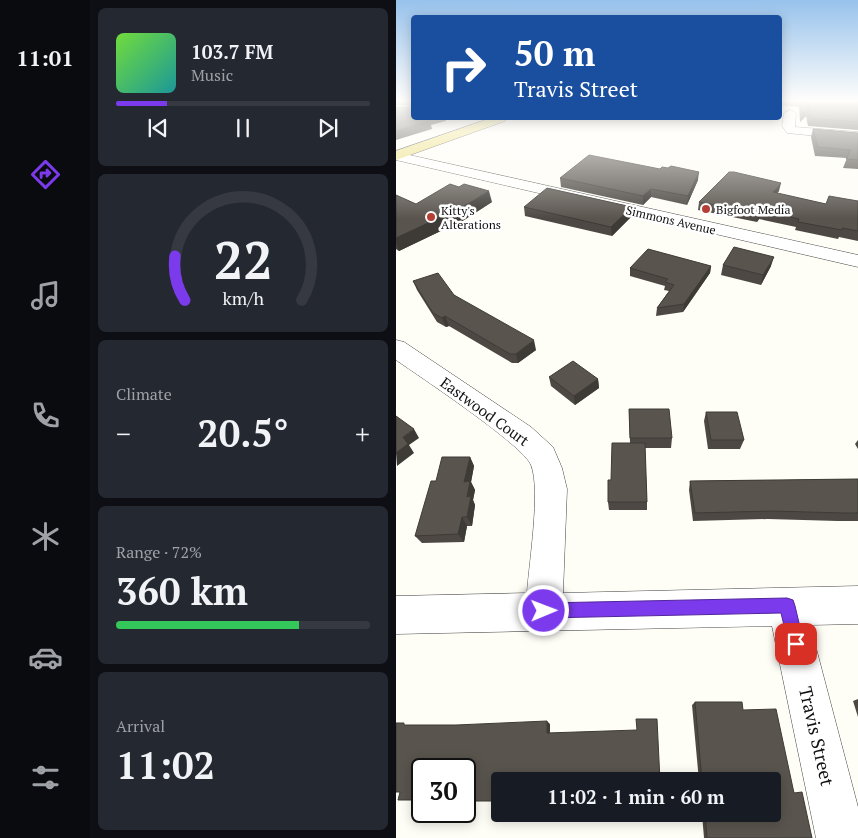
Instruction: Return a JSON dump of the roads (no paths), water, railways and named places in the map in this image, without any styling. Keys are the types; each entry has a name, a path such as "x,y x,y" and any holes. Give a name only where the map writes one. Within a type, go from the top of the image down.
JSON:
{"main road":[{"path":"396,156 440,140"}],"street":[{"name":"Simmons Avenue","path":"396,156 858,261"},
{"name":"Eastwood Court","path":"396,348 521,435 542,456 548,468 550,489 544,611"},
{"path":"396,615 858,605"},
{"name":"Travis Street","path":"787,606 841,838"}],"place":[{"name":"Bigfoot Media","path":"706,209"},
{"name":"Kitty's Alterations","path":"431,217"}]}
